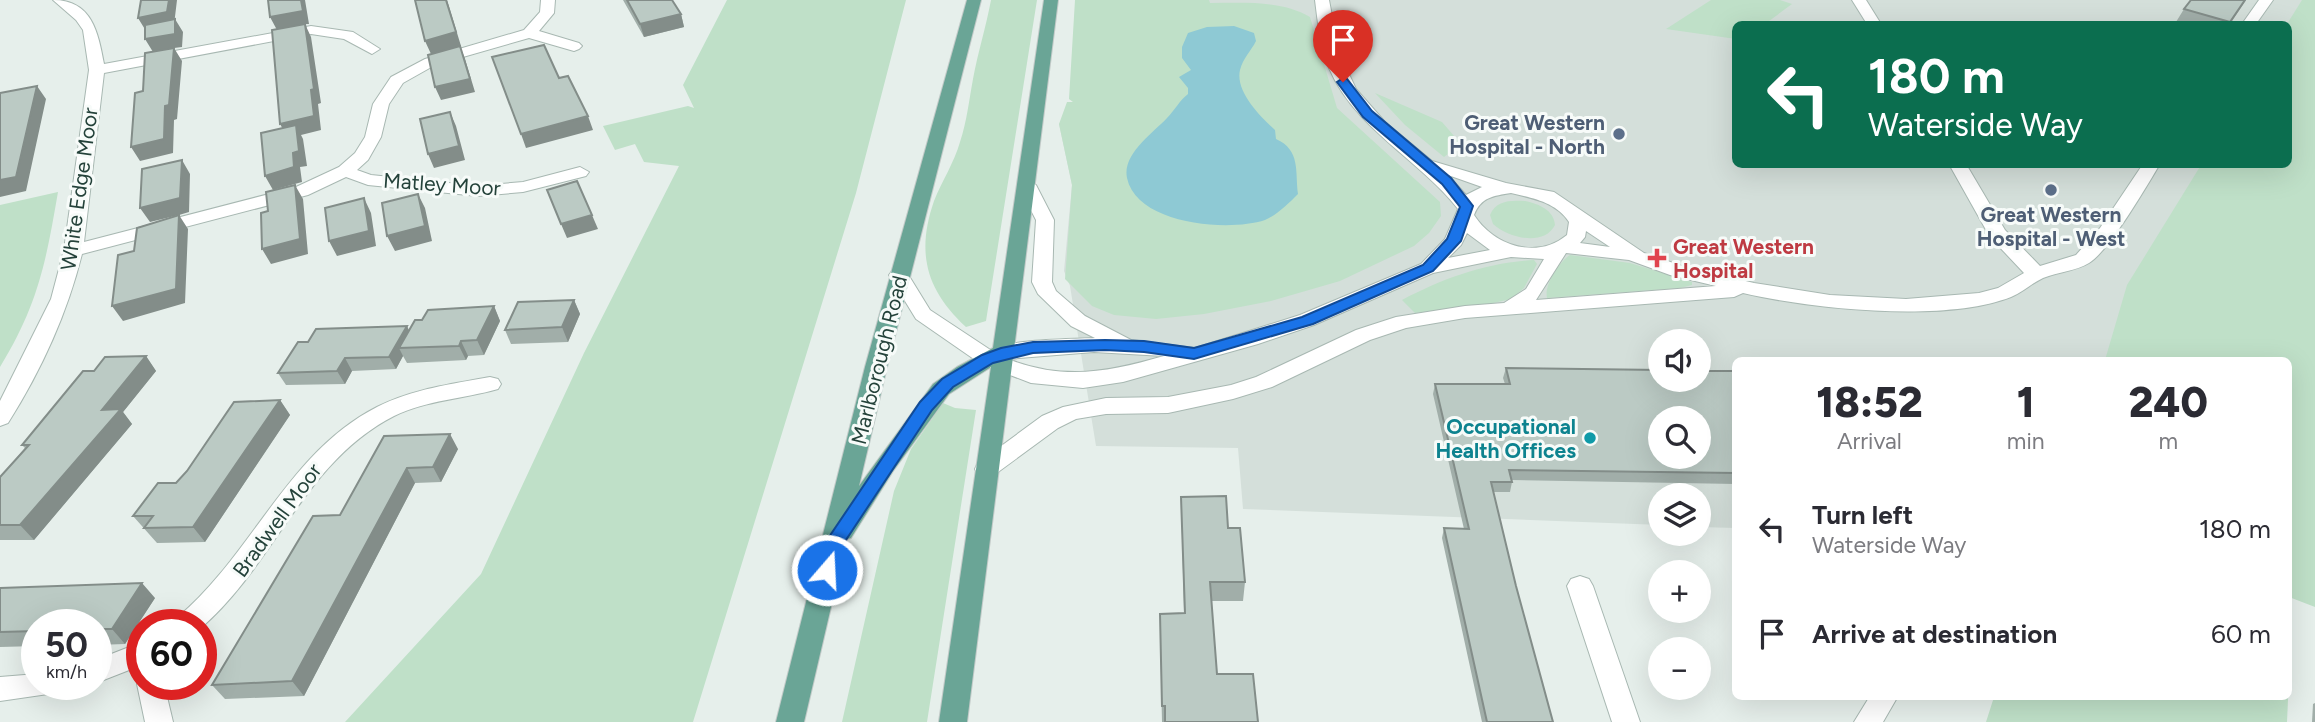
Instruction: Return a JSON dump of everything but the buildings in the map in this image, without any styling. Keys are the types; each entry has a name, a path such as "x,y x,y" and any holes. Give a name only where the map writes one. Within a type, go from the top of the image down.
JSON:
{"main road":[{"name":"Marlborough Road","path":"790,722 899,275 974,0"},
{"path":"953,722 986,469 996,359 1027,186 1051,0"},
{"path":"834,545 885,465 941,389 996,359"}],"street":[{"name":"White Edge Moor","path":"0,418 16,393 61,299 74,250 97,71 90,30 81,17 60,0"},
{"path":"548,0 547,13 529,33 574,46"},
{"path":"1322,0 1333,57 1343,82 1388,134 1453,187 1466,211 1471,229 1483,239 1512,251"},
{"path":"1859,0 1872,21"},
{"path":"2251,21 2266,0"},
{"path":"97,71 311,30 348,35 372,49"},
{"name":"Matley Moor","path":"74,250 302,191 345,171 362,156 373,137 381,104 397,80 429,62 529,33"},
{"path":"1423,160 1503,188 1530,190 1548,195 1637,257"},
{"path":"1959,168 1989,222 2036,274"},
{"path":"899,275 923,314 996,359 1031,376 1083,381 1123,375 1307,320 1428,268 1512,251 1540,253 1562,248 1637,257 1677,271 1754,289 1830,301 1906,304 1980,299 2006,292 2036,274 2077,262 2094,250 2149,168"},
{"name":"Matley Moor","path":"345,171 368,180 478,191 523,187 580,172"},
{"path":"1027,186 1045,220 1042,282 1048,294 1078,320 1125,345"},
{"path":"1428,268 1454,241 1466,211 1477,195 1503,188"},
{"path":"1508,308 1533,293 1562,248 1576,237 1578,222 1571,211"},
{"path":"986,469 1050,422 1070,412 1106,406 1168,405 1211,397 1264,382 1363,335 1391,325 1508,308 1754,289"},
{"path":"996,359 1033,348 1125,345 1194,354"},
{"name":"Bradwell Moor","path":"204,609 232,582 293,493 320,459 345,437 371,420 425,397 490,384"},
{"path":"1580,586 1626,722"},
{"path":"0,689 21,687"},
{"path":"154,700 159,722"},
{"path":"1868,722 1882,700"}],"shaded area":[{"name":"Great Western Hospital","path":"1082,0 2315,0 2315,132 2197,357 1732,357 1732,528 1711,527 1711,483 1648,483 1648,525 1243,509 1238,448 1096,446 1070,286 1064,271 1072,185 1059,124 1075,101"}],"green space":[{"path":"727,0 906,0 856,193 693,722 345,722 481,574 584,353 679,166 644,162 635,144 615,150 603,126 688,106 694,108 683,85"},
{"path":"991,0 1037,0 986,321 966,327 952,313 934,285 928,270 926,237 934,201 955,157 962,134"},
{"path":"1075,0 1209,0 1210,3 1275,5 1310,17 1337,108 1440,202 1441,216 1429,233 1414,246 1340,281 1271,301 1204,314 1156,319 1114,315 1092,306 1065,279 1072,185 1059,124 1067,102 1073,102 1069,99"},
{"path":"1711,0 1780,0 1792,4 1769,21 1732,21 1732,38 1666,29"},
{"path":"2302,0 2315,0 2315,607 2292,598 2292,357 2106,357 2127,285 2199,168 2292,168 2292,21 2289,21"},
{"path":"1375,93 1442,122 1461,144 1444,157 1405,125"},
{"path":"58,192 39,282 13,345 0,367 0,205"},
{"path":"1509,201 1525,201 1540,206 1552,215 1555,225 1550,232 1535,238 1526,238 1507,233 1493,224 1490,215 1496,206"},
{"path":"1570,255 1630,263 1692,282 1692,285 1547,298 1553,274"},
{"path":"1534,260 1537,264 1524,288 1511,299 1415,313 1402,300 1466,273 1499,264"},
{"path":"943,403 955,408 976,410 927,722 842,722 894,491 911,449"},
{"path":"1993,700 2288,700 2287,722 1986,722"}],"water":[{"path":"1234,26 1254,33 1256,41 1240,70 1241,87 1250,103 1275,130 1276,139 1290,149 1295,162 1298,194 1269,218 1249,224 1208,224 1166,215 1148,206 1134,194 1127,178 1129,161 1140,145 1188,94 1188,88 1179,77 1191,70 1182,58 1182,47 1188,33 1207,27"}],"place":[{"name":"Great Western Hospital - North","path":"1619,134"},
{"name":"Great Western Hospital - West","path":"2051,190"},
{"name":"Great Western Hospital","path":"1657,258"},
{"name":"Occupational Health Offices","path":"1590,438"}],"route":[{"path":"827,570 834,545 926,406 948,383 988,359 1001,353 1033,348 1105,345 1144,346 1194,354 1307,320 1428,268 1454,241 1465,216 1466,206 1447,181 1388,134 1359,105 1343,82"}]}
